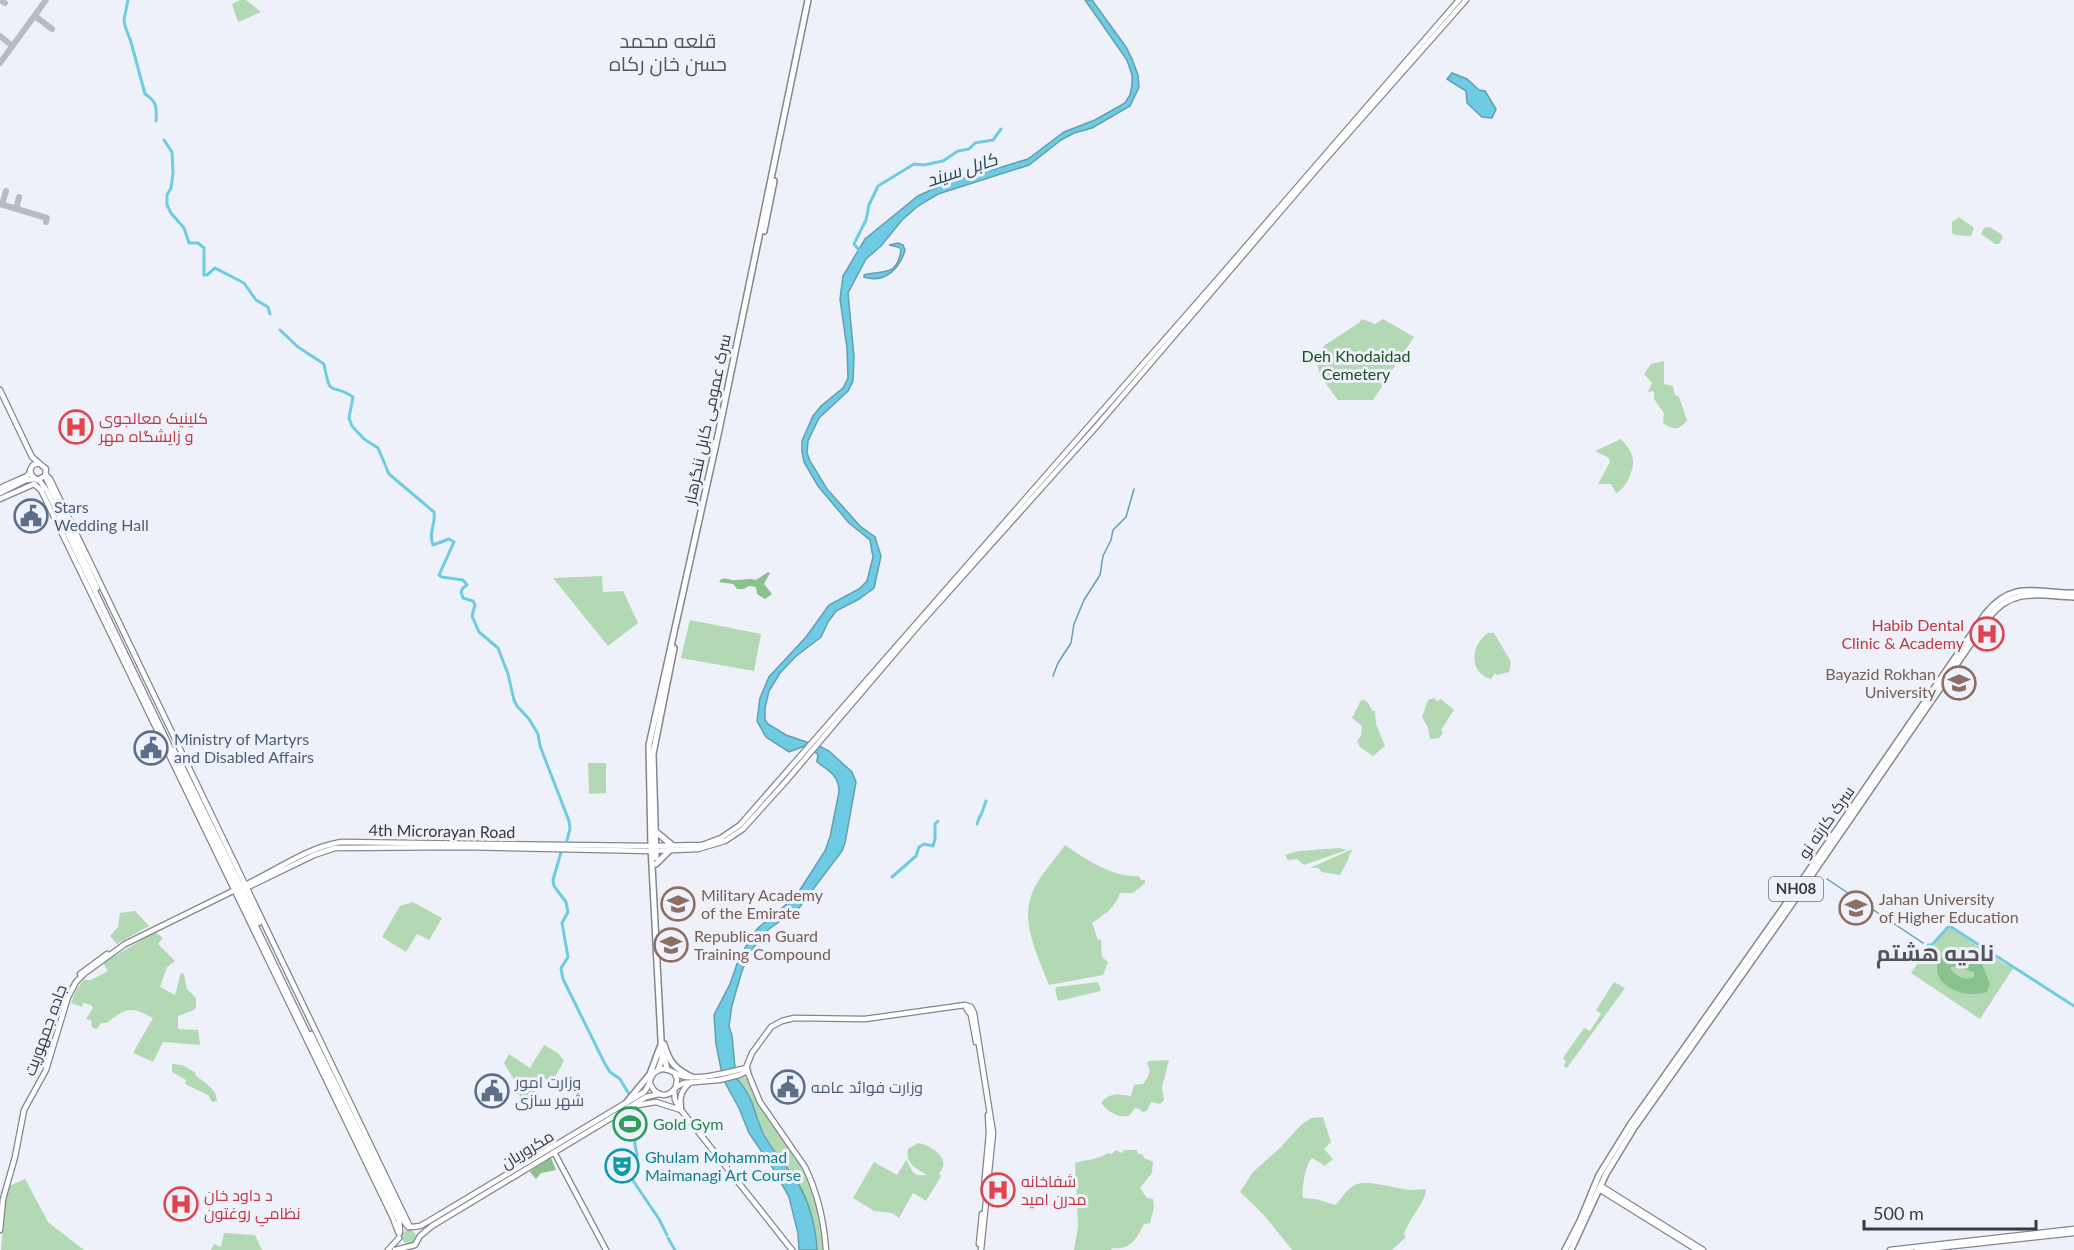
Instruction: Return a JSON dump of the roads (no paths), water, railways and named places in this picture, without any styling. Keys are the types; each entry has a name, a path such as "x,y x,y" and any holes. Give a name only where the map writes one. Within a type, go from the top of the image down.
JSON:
{"highway":[{"name":"سرک عمومی کابل ننگرهار","path":"653,848 655,830 653,754 810,0"},
{"name":"سرک عمومی کابل ننگرهار","path":"653,848 649,771 651,734 810,0"},
{"name":"سرک کارته نو","path":"1718,1004 1731,978 1992,606 2000,599 2020,591 2035,589 2074,595"},
{"name":"سرک کارته نو","path":"1634,1128 1718,1004 1752,964 1995,610 2005,601 2027,594 2074,595"},
{"path":"655,830 671,847 656,864"},
{"path":"653,848 656,864 662,1045 662,1059 658,1070"},
{"path":"653,848 662,1045 665,1063 670,1070"},
{"name":"سرک کارته نو","path":"1565,1250 1599,1175 1701,1037 1706,1022"},
{"path":"662,1045 673,1065 693,1079"},
{"path":"628,1106 650,1074 662,1045"},
{"name":"سرک کارته نو","path":"1571,1250 1619,1147"}],"main road":[{"path":"815,744 1459,0"},
{"path":"815,744 1096,427 1316,170 1466,0"},
{"path":"0,390 36,464 45,467 45,475"},
{"path":"0,397 36,464"},
{"path":"0,488 27,476 36,464"},
{"path":"30,472 37,481"},
{"path":"37,481 45,475"},
{"path":"45,475 50,479 112,606 240,888 399,1221 401,1244 407,1247"},
{"path":"0,499 26,480 42,483 402,1219 417,1231 419,1238"},
{"path":"0,494 17,488"},
{"name":"4th Microrayan Road","path":"240,888 313,854 342,847 396,844 653,848 702,845 721,838 749,816 815,744"},
{"path":"240,888 410,1227"},
{"name":"جاده جمهوریت","path":"0,1230 3,1198 15,1157 22,1108 44,1069 67,992 83,970 124,942 240,888"},
{"path":"395,1250 415,1245 432,1226 628,1106 650,1096 668,1094 680,1084 693,1079 737,1073 748,1069 755,1053 773,1028 784,1022 867,1021 965,1008 968,1010 975,1034 989,1133 980,1250"},
{"path":"748,1069 763,1101 807,1166 824,1212 827,1250"},
{"path":"681,1110 653,1090 650,1083 652,1076 658,1070 670,1070 693,1079"},
{"path":"670,1070 677,1079 675,1100 681,1110 792,1250"},
{"path":"681,1110 682,1091 693,1079"},
{"name":"مکروریان","path":"410,1227 420,1226 628,1106 644,1092 650,1083"},
{"path":"628,1106 656,1102 681,1110"},
{"name":"جاده جمهوریت","path":"0,1203 20,1124"},
{"path":"554,1152 606,1250"},
{"path":"1600,1188 1703,1250"},
{"path":"1610,1194 1696,1250"},
{"path":"388,1250 399,1235 410,1227"},
{"path":"1890,1250 2074,1231"},
{"path":"1917,1250 2074,1231"}],"water":[{"path":"1085,0 1092,0 1132,59 1138,75 1139,87 1130,106 1092,128 1074,133 1061,140 1029,165 938,194 918,206 902,220 881,246 866,259 848,293 854,357 853,381 848,391 819,418 808,441 807,453 810,461 827,489 860,526 875,537 881,556 874,588 836,611 821,637 795,657 780,673 769,691 765,708 765,720 768,724 786,735 829,751 852,772 856,782 842,851 799,908 769,929 749,954 732,1005 729,1026 736,1078 747,1092 760,1127 771,1147 801,1188 811,1214 817,1250 799,1250 798,1233 789,1197 749,1133 739,1108 723,1079 716,1044 714,1015 730,984 739,958 752,936 758,928 796,896 825,851 839,792 839,786 830,771 817,762 818,754 805,746 789,752 766,737 757,721 760,698 769,677 806,637 829,605 859,589 867,581 873,557 870,540 849,523 818,486 804,462 802,441 813,416 821,406 843,388 848,378 847,348 840,299 843,276 865,239 918,196 942,185 1028,159 1064,132 1095,120 1125,103 1132,85 1132,75 1127,60"},
{"path":"1452,73 1467,79 1479,90 1485,91 1496,109 1492,118 1482,117 1467,103 1466,91 1447,79"},
{"path":"898,243 903,245 905,250 903,257 891,273 879,278 864,277 864,275 888,271 897,264 901,249 889,245"}],"waterway":[{"path":"128,0 125,26 145,94 155,105 156,121"},
{"name":"کابل سيند","path":"859,250 854,244 866,220 869,205 878,186 914,164 924,165 943,161 958,151 969,149 975,143 993,140 1001,129"},
{"path":"164,140 172,152 173,173 171,188 167,195 167,205 184,228 189,243 198,243 204,248 204,275 215,268 244,283 256,300 268,307 270,314"},
{"path":"280,330 298,347 324,364 328,383 332,388 353,397 349,418 352,426 364,439 378,448 389,474 434,512 431,536 433,545 449,539 454,542 439,575 463,580 467,585 461,592 463,598 473,601 475,605 472,616 479,632 498,648 508,674 514,700 538,734 540,746 569,821 570,829 567,840"},
{"path":"1053,676 1058,663 1071,643 1074,624 1084,600 1100,575 1103,556 1113,530 1126,517 1134,489"},
{"path":"981,815 986,801"},
{"path":"977,824 980,816"},
{"path":"892,877 916,856 919,847 924,844 933,846 935,824 938,821"},
{"path":"561,852 553,880 554,886 566,902 568,912 562,923 568,957 561,968 563,979 605,1064 610,1072 620,1079 630,1096"},
{"path":"1827,879 1923,943"},
{"path":"1928,945 1932,945 1948,927 1951,927 2074,1006"},
{"path":"639,1110 643,1124 636,1136 637,1155 632,1179 667,1235"},
{"path":"668,1238 675,1250"}],"place":[{"name":"کلینیک معالجوی و زایشگاه مهر","path":"76,427"},
{"name":"Stars Wedding Hall","path":"31,516"},
{"name":"Habib Dental Clinic & Academy","path":"1987,634"},
{"name":"Bayazid Rokhan University","path":"1959,683"},
{"name":"Ministry of Martyrs and Disabled Affairs","path":"151,748"},
{"name":"Military Academy of the Emirate","path":"678,904"},
{"name":"Jahan University of Higher Education","path":"1856,908"},
{"name":"Republican Guard Training Compound","path":"671,945"},
{"name":"وزارت فوائد عامه","path":"788,1087"},
{"name":"وزارت امور شهر سازی","path":"492,1091"},
{"name":"Gold Gym","path":"630,1124"},
{"name":"Ghulam Mohammad Maimanagi Art Course","path":"622,1166"},
{"name":"شفاخانه مدرن امید","path":"998,1190"},
{"name":"د داود خان نظامي روغتون","path":"181,1204"}],"district":[{"name":"قلعه محمد حسن خان رکاه","path":"668,52"},
{"name":"ناحیه هشتم","path":"1935,953"}],"park label":[{"name":"Deh Khodaidad Cemetery","path":"1356,365"}]}
